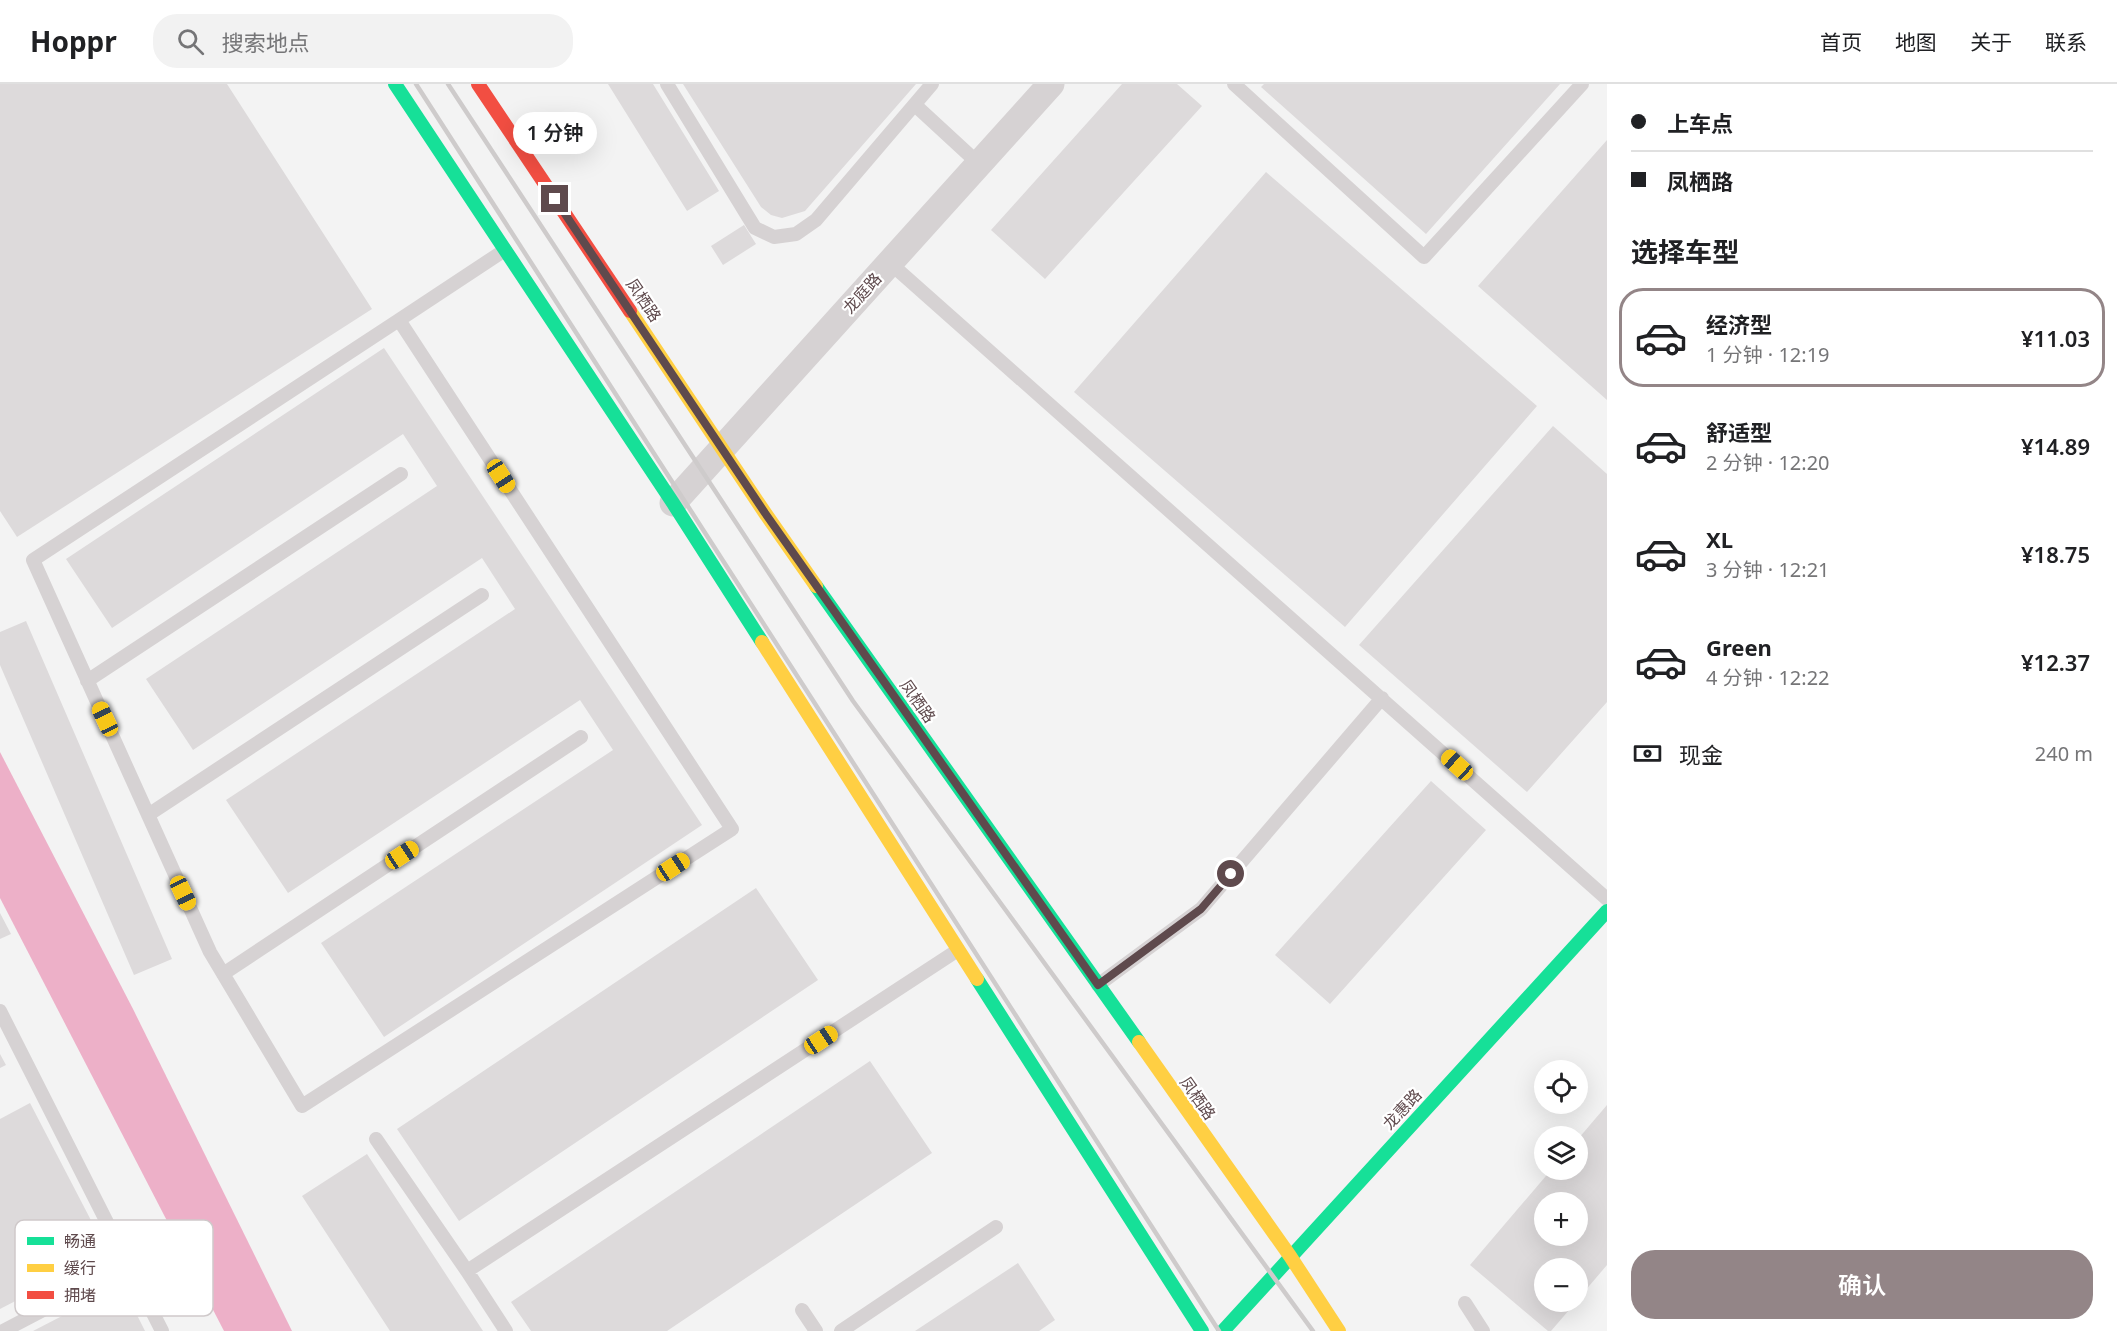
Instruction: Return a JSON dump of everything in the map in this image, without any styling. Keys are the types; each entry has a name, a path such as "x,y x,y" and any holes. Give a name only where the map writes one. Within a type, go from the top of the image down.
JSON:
{"main road":[{"path":"395,84 673,503 1202,1331"},
{"name":"凤栖路","path":"478,84 765,513 1290,1256 1339,1331"},
{"name":"龙惠路","path":"1223,1331 1607,911"}],"street":[{"name":"龙庭路","path":"673,503 1051,84"}],"lane":[{"path":"667,84 755,228 774,237 796,234 816,220 932,84"},
{"path":"1234,84 1424,257 1582,84"},
{"path":"915,105 979,164"},
{"path":"399,320 732,829 303,1106 210,952 33,560 399,320 506,250"},
{"path":"890,263 1607,898"},
{"path":"87,681 401,474"},
{"path":"148,815 482,595"},
{"path":"1098,985 1201,909 1382,698"},
{"path":"223,974 581,737"},
{"path":"467,1272 958,950"},
{"path":"0,1011 106,1220"},
{"path":"376,1139 506,1331"},
{"path":"841,1331 996,1227"},
{"path":"1465,1303 1483,1331"},
{"path":"802,1310 816,1331"},
{"path":"3,1331 32,1316"},
{"path":"154,1316 162,1331"}],"shaded area":[{"path":"0,752 133,1009 292,1331 224,1331 213,1310 213,1220 167,1220 0,898"}],"building":[{"path":"0,84 227,84 372,309 17,537 0,511"},
{"path":"608,84 653,84 719,191 687,211"},
{"path":"683,84 916,84 805,211 782,218 771,215 761,207"},
{"path":"1122,84 1177,84 1202,106 1045,279 991,230"},
{"path":"1264,84 1560,84 1426,234 1261,87"},
{"path":"1607,140 1607,400 1478,286"},
{"path":"1266,172 1537,406 1345,627 1074,392"},
{"path":"744,225 756,244 723,265 711,246"},
{"path":"384,348 702,825 384,1037 321,943 613,750 580,700 288,893 226,800 515,609 482,558 193,750 146,679 437,486 403,434 112,628 66,559"},
{"path":"1553,426 1607,474 1607,702 1527,792 1359,645"},
{"path":"26,621 172,959 134,975 0,665 0,632"},
{"path":"1431,781 1486,830 1330,1004 1275,955"},
{"path":"756,888 818,980 459,1221 397,1129"},
{"path":"0,913 11,934 0,939"},
{"path":"0,1054 6,1065 0,1068"},
{"path":"870,1061 932,1153 667,1331 531,1331 511,1302"},
{"path":"30,1103 91,1220 15,1220 15,1301 0,1309 0,1119"},
{"path":"1607,1105 1607,1265 1588,1287 1588,1258 1534,1258 1534,1312 1567,1312 1551,1331 1548,1331 1470,1265 1542,1180 1588,1180 1588,1127"},
{"path":"367,1154 483,1331 390,1331 302,1196"},
{"path":"1018,1263 1055,1320 1039,1331 915,1331"},
{"path":"62,1316 138,1316 145,1331 33,1331"}],"railway":[{"path":"416,84 1219,1331"},
{"path":"448,84 853,701 1313,1331"}],"traffic: fast":[{"path":"395,84 673,503 762,642"},
{"path":"816,586 1139,1042"},
{"path":"1223,1331 1607,911"},
{"path":"977,979 1202,1331"}],"traffic: slow":[{"path":"630,311 816,586"},
{"path":"762,642 977,979"},
{"path":"1139,1042 1290,1256 1339,1331"}],"traffic: jam":[{"path":"478,84 630,311"}],"route":[{"path":"555,199 765,513 1098,985 1201,909 1231,874"}]}
